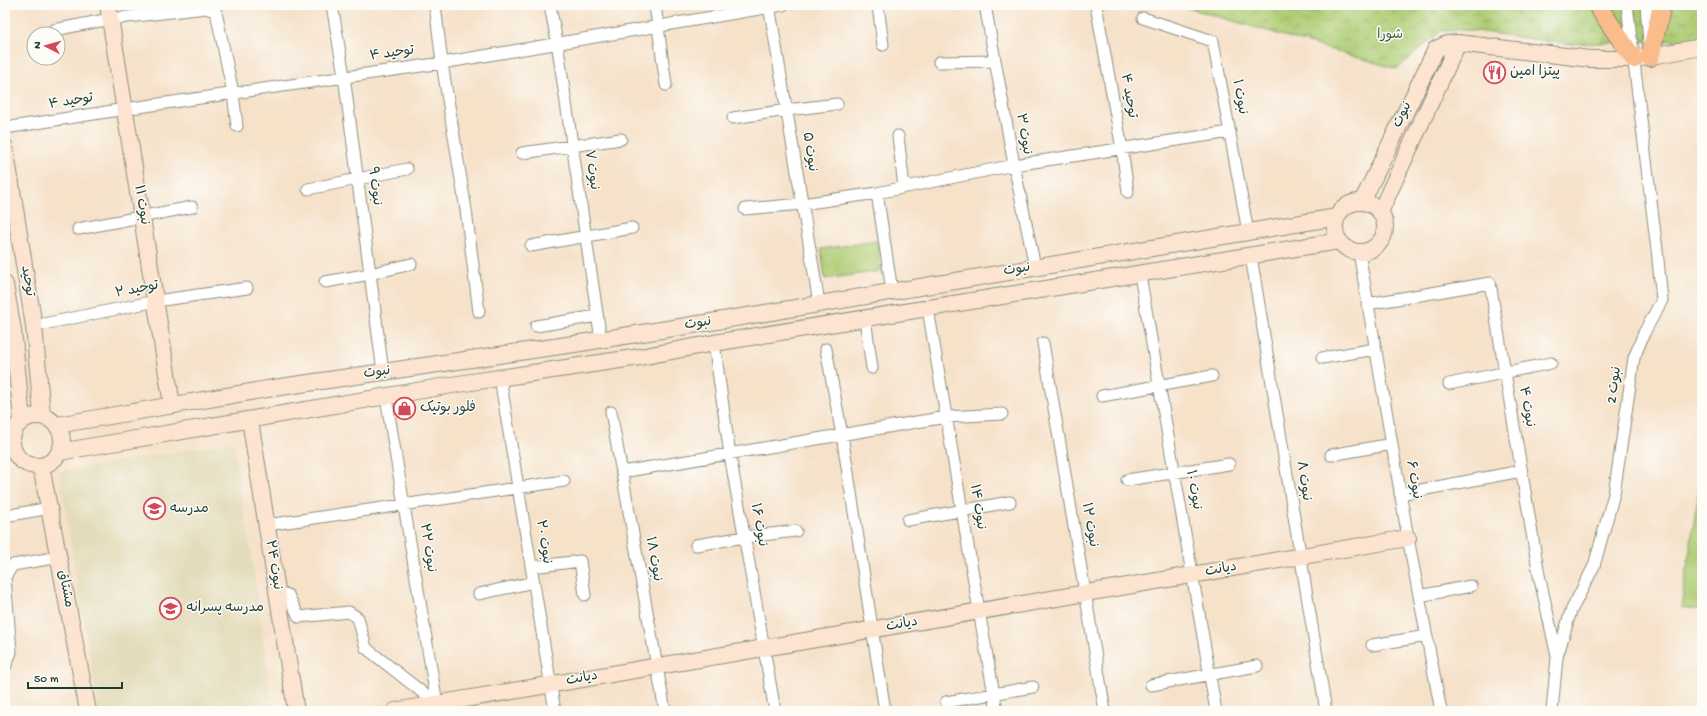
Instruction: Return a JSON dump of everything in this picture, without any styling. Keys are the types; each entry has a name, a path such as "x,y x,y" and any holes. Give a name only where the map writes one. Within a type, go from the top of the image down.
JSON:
{"main road":[{"path":"1596,5 1642,58 1662,5"},
{"name":"نبوت ۱۱","path":"109,12 172,405"},
{"name":"نبوت","path":"1380,212 1458,43"},
{"name":"نبوت","path":"1362,202 1436,49 1448,44 1458,43 1590,59 1642,58 1702,47"},
{"name":"توحید","path":"5,147 34,326 42,416"},
{"path":"1355,202 1362,202 1373,205 1380,212 1385,220 1385,230 1382,240 1376,247 1367,252 1359,252 1347,249 1339,241 1335,231 1338,217 1347,206 1355,202"},
{"name":"نبوت","path":"57,425 172,405 383,372 601,340 1035,267 1136,252 1338,217"},
{"name":"نبوت","path":"59,452 500,378 640,357 1339,241"},
{"path":"1136,252 1140,275"},
{"name":"توحید","path":"5,284 9,331 22,420"},
{"path":"711,322 714,344"},
{"path":"383,372 386,397"},
{"path":"31,416 42,416 51,419 57,425 62,436 62,446 51,462 41,466 32,466 10,456 12,446 8,437 15,427 22,420 31,416"},
{"name":"نبوت ۲۴","path":"250,420 296,711"},
{"name":"مشتاق","path":"41,466 88,711"},
{"name":"دیانت","path":"395,711 1408,538"}],"street":[{"name":"نبوت ۹","path":"332,5 344,76 383,372"},
{"path":"435,5 442,63 466,210 479,312"},
{"name":"نبوت ۷","path":"550,5 557,42 601,340"},
{"path":"655,5 666,85"},
{"name":"توحید ۴","path":"5,128 344,76 442,63 557,42 783,5"},
{"path":"878,5 883,45"},
{"name":"نبوت ۳","path":"985,5 1014,165 1035,267"},
{"name":"توحید ۴","path":"1096,5 1122,148 1128,192"},
{"path":"1627,5 1642,58"},
{"path":"1642,58 1646,5"},
{"name":"نبوت ۵","path":"770,6 819,303"},
{"path":"66,26 109,12 206,8 216,12 233,93 236,126"},
{"name":"نبوت ۱","path":"1143,18 1213,41 1248,232"},
{"name":"نبوت 2","path":"1552,711 1557,657 1571,611 1594,566 1614,494 1634,358 1644,332 1662,300 1642,58"},
{"path":"939,62 995,62"},
{"path":"733,118 837,104"},
{"path":"745,209 802,204 877,192 1014,165 1230,132"},
{"path":"898,136 904,187"},
{"path":"522,153 621,139"},
{"path":"308,189 407,169"},
{"path":"877,192 892,291"},
{"path":"78,229 192,207"},
{"path":"531,246 586,238 632,228"},
{"name":"نبوت ۶","path":"1359,252 1400,494 1441,711"},
{"name":"نبوت ۸","path":"1251,256 1326,711"},
{"path":"324,282 370,274 411,264"},
{"name":"نبوت ۱۰","path":"1140,275 1216,711"},
{"name":"نبوت ۴","path":"1367,304 1490,283 1539,574 1557,657"},
{"name":"توحید ۲","path":"34,326 156,301 247,288"},
{"name":"نبوت ۱۴","path":"928,309 997,711"},
{"path":"536,326 597,316"},
{"path":"865,319 872,368"},
{"name":"نبوت ۱۲","path":"1044,343 1105,711"},
{"name":"نبوت ۱۶","path":"714,344 730,454 775,711"},
{"path":"1322,358 1375,349"},
{"path":"826,350 842,435 885,711"},
{"path":"1449,384 1551,363"},
{"path":"1102,396 1212,376"},
{"name":"نبوت ۲۰","path":"500,378 555,711"},
{"name":"نبوت ۲۲","path":"386,397 437,704"},
{"name":"نبوت ۱۸","path":"611,412 665,711"},
{"path":"622,472 946,417 1002,414"},
{"path":"1331,455 1392,444"},
{"path":"1127,480 1175,474 1229,464"},
{"path":"1400,494 1521,471"},
{"path":"267,525 564,481"},
{"path":"908,520 1010,502"},
{"path":"5,516 50,508"},
{"path":"696,545 796,531"},
{"path":"5,667 11,652 6,608 5,577 13,565 59,557"},
{"path":"532,567 580,561 585,595"},
{"path":"479,594 534,582"},
{"path":"1419,596 1471,586"},
{"path":"277,592 288,595 299,617 350,612 358,618 366,648 437,704"},
{"path":"1372,645 1427,636"},
{"path":"1151,685 1257,666"},
{"path":"946,702 994,695 1033,687"}],"shaded area":[{"path":"233,442 250,545 273,711 99,711 59,472"}],"green space":[{"name":"شورا","path":"1178,5 1702,5 1702,38 1693,40 1567,44 1469,30 1441,31 1397,69"},
{"path":"877,241 881,271 825,279 821,249"},
{"path":"1702,476 1702,610 1681,607"}],"place":[{"name":"پیتزا امین","path":"1494,72"},
{"name":"فلور بوتیک","path":"405,408"},
{"name":"مدرسه","path":"155,509"},
{"name":"مدرسه پسرانه","path":"170,608"}]}
